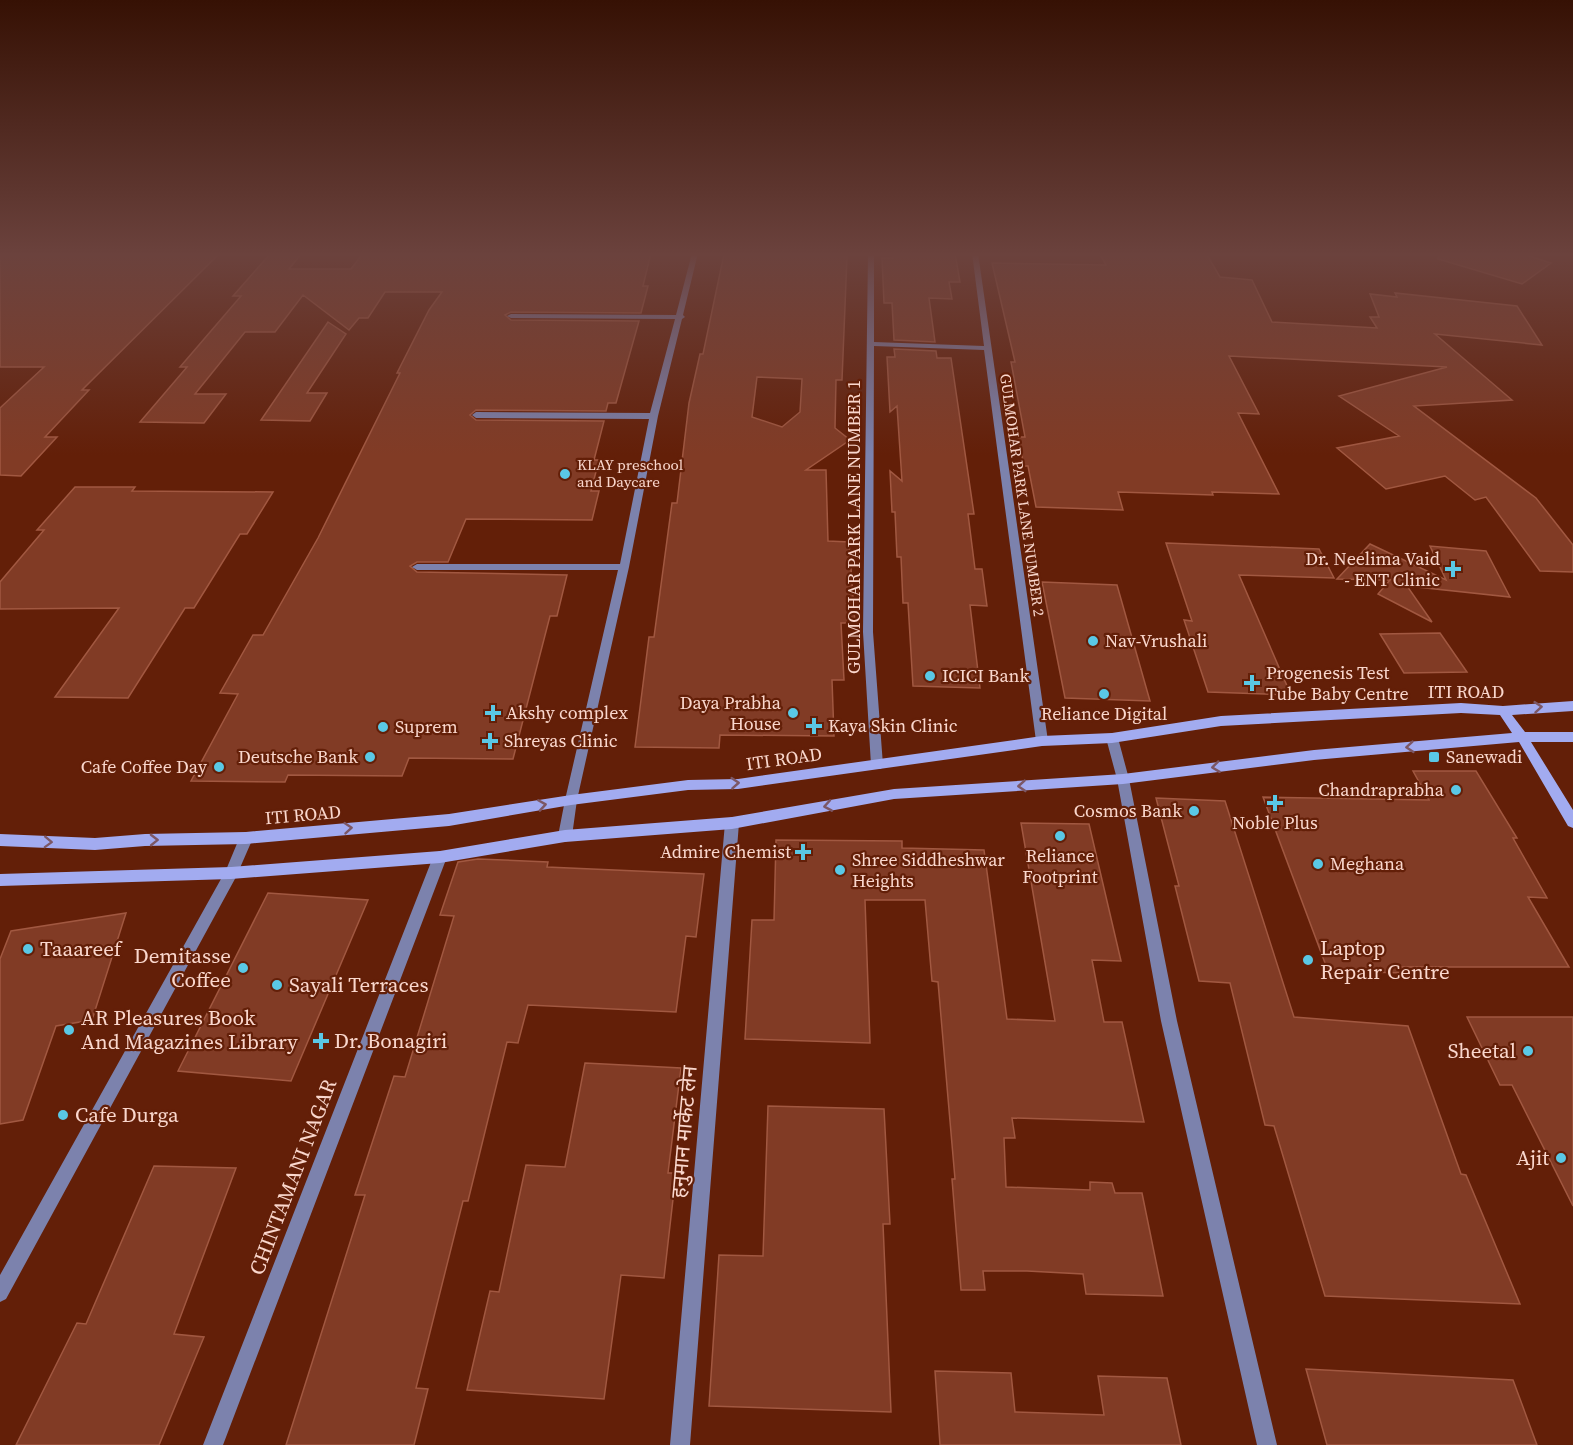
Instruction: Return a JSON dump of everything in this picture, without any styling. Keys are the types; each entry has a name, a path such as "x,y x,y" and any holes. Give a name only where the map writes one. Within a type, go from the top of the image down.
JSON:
{"main road":[{"name":"ITI ROAD","path":"0,840 95,844 145,840 246,838 449,820 571,800 688,785 738,784 1042,741 1112,738 1221,721 1461,708 1503,711 1573,706"},
{"path":"1503,711 1522,737 1573,822"},
{"path":"0,880 231,873 440,857 565,836 732,823 894,794 1123,779 1314,755 1522,737 1573,737"}],"street":[{"path":"565,836 571,800 624,567 654,416 680,320"},
{"name":"GULMOHAR PARK LANE NUMBER 1","path":"870,320 868,632 877,765"},
{"name":"GULMOHAR PARK LANE NUMBER 2","path":"984,320 1042,741"},
{"path":"870,344 987,348"},
{"path":"476,415 654,416"},
{"path":"417,567 624,567"},
{"path":"1112,738 1123,779 1169,1021 1267,1445"},
{"name":"हनुमान मार्केट लेन","path":"680,1445 732,823"},
{"path":"0,1293 231,873 246,838"},
{"name":"CHINTAMANI NAGAR","path":"213,1445 440,857"}],"building":[{"path":"0,320 152,320 82,390 89,390 45,437 57,437 21,476 0,475 0,408 44,367 0,367"},
{"path":"220,320 284,320 275,332 245,332 195,394 226,394 204,423 140,422 187,367 180,367"},
{"path":"336,320 357,320 349,330"},
{"path":"424,320 639,321 616,403 608,403 606,411 476,410 470,415 476,420 604,421 594,460 599,460 591,491 599,491 592,520 466,519 448,562 417,562 410,566 417,572 567,575 557,616 550,616 513,759 409,758 402,776 288,775 285,782 191,781 238,694 220,693 253,635 263,635 318,538 400,373 397,373"},
{"path":"710,320 844,320 842,380 836,380 835,428 850,440 806,470 826,470 828,541 849,542 855,623 841,623 844,680 832,680 834,736 720,735 719,748 635,747 649,637 654,637 672,503 677,503 689,403 700,354 703,354","holes":["757,377 802,379 800,412 782,427 752,417"]},
{"path":"893,320 932,320 935,342 894,340"},
{"path":"1005,320 1271,320 1377,328 1372,320 1526,320 1542,345 1435,334 1512,400 1414,406 1536,498 1573,545 1573,572 1540,571 1486,497 1475,500 1445,476 1386,489 1337,448 1399,436 1339,396 1447,367 1229,356 1259,414 1238,413 1279,494 1212,492 1213,495 1118,492 1123,510 1036,507 1028,466 1024,466 1018,437 1025,437 1011,362 1015,362"},
{"path":"328,322 346,334 307,393 327,393 310,421 261,420"},
{"path":"894,349 936,351 937,358 951,358 974,514 968,514 975,569 982,569 987,606 970,605 980,688 913,686 908,603 903,603 901,557 897,557 895,512 892,512 890,471 902,481 897,406 890,412 887,357 895,357"},
{"path":"75,487 135,487 132,491 273,492 247,534 240,534 194,608 185,608 128,698 55,697 119,608 0,609 0,582 44,530 37,530"},
{"path":"1166,543 1319,549 1334,578 1239,575 1291,695 1208,692 1184,620 1192,621"},
{"path":"1370,544 1446,580 1430,546 1486,551 1510,597 1407,586 1432,622 1378,594 1390,580 1337,579"},
{"name":"Nav-Vrushali","path":"1042,582 1117,585 1150,701 1065,698"},
{"path":"1440,633 1467,672 1404,673 1380,634"},
{"path":"1413,771 1476,771 1517,838 1513,838 1547,898 1528,897 1569,967 1402,967 1405,973 1328,971 1263,797 1429,800"},
{"path":"1156,798 1225,801 1294,1017 1408,1026 1461,1174 1466,1175 1520,1304 1325,1296 1274,1126 1265,1125 1230,983 1199,981 1175,886 1179,886"},
{"path":"1021,823 1089,824 1121,961 1092,960 1104,1022 1122,1022 1144,1122 1012,1118 1015,1138 1004,1138 1006,1187 1090,1190 1090,1182 1112,1183 1115,1193 1142,1193 1163,1296 1086,1294 1083,1274 1027,1271 983,1271 985,1290 961,1290 952,1179 955,1179 938,982 932,981 925,900 865,900 870,1043 745,1039 752,920 774,920 776,840 902,841 902,848 984,850 1007,1019 1055,1021"},
{"path":"478,859 548,862 547,867 704,874 696,937 686,936 676,1012 528,1005 518,1043 507,1042 468,1201 463,1201 416,1388 428,1389 414,1445 286,1445 365,1195 355,1195 394,1076 405,1077 454,916 440,915 458,862"},
{"name":"Sayali Terraces","path":"268,893 368,900 291,1081 178,1071"},
{"path":"126,913 92,1020 56,1026 23,1120 0,1124 0,959 11,931"},
{"name":"Sheetal","path":"1467,1017 1573,1017 1573,1206 1512,1085 1500,1085"},
{"path":"585,1063 681,1068 668,1173 676,1173 664,1278 621,1275 604,1399 467,1390 490,1291 499,1292 526,1165 565,1167"},
{"path":"768,1106 884,1109 890,1224 883,1224 891,1412 709,1406 719,1255 763,1256"},
{"path":"154,1166 236,1168 174,1334 204,1337 159,1445 16,1445 77,1323 86,1324"},
{"path":"1306,1369 1513,1380 1537,1445 1327,1445"},
{"path":"935,1371 1011,1373 1015,1412 1104,1415 1098,1376 1167,1378 1181,1445 940,1445"}],"place":[{"name":"KLAY preschool and Daycare","path":"565,474"},
{"name":"Dr. Neelima Vaid - ENT Clinic","path":"1453,569"},
{"name":"Nav-Vrushali","path":"1093,641"},
{"name":"ICICI Bank","path":"930,676"},
{"name":"Progenesis Test Tube Baby Centre","path":"1252,683"},
{"name":"Reliance Digital","path":"1104,694"},
{"name":"Akshy complex","path":"493,713"},
{"name":"Daya Prabha House","path":"793,713"},
{"name":"Kaya Skin Clinic","path":"814,726"},
{"name":"Suprem","path":"383,727"},
{"name":"Shreyas Clinic","path":"490,741"},
{"name":"Deutsche Bank","path":"370,757"},
{"name":"Sanewadi","path":"1434,757"},
{"name":"Cafe Coffee Day","path":"219,767"},
{"name":"Chandraprabha","path":"1456,790"},
{"name":"Noble Plus","path":"1275,803"},
{"name":"Cosmos Bank","path":"1194,811"},
{"name":"Reliance Footprint","path":"1060,836"},
{"name":"Admire Chemist","path":"803,852"},
{"name":"Meghana","path":"1318,864"},
{"name":"Shree Siddheshwar Heights","path":"840,870"},
{"name":"Taaareef","path":"28,949"},
{"name":"Laptop Repair Centre","path":"1308,960"},
{"name":"Demitasse Coffee","path":"243,968"},
{"name":"Sayali Terraces","path":"277,985"},
{"name":"AR Pleasures Book And Magazines Library","path":"69,1030"},
{"name":"Dr. Bonagiri","path":"321,1041"},
{"name":"Sheetal","path":"1528,1051"},
{"name":"Cafe Durga","path":"63,1115"},
{"name":"Ajit","path":"1561,1158"}]}
